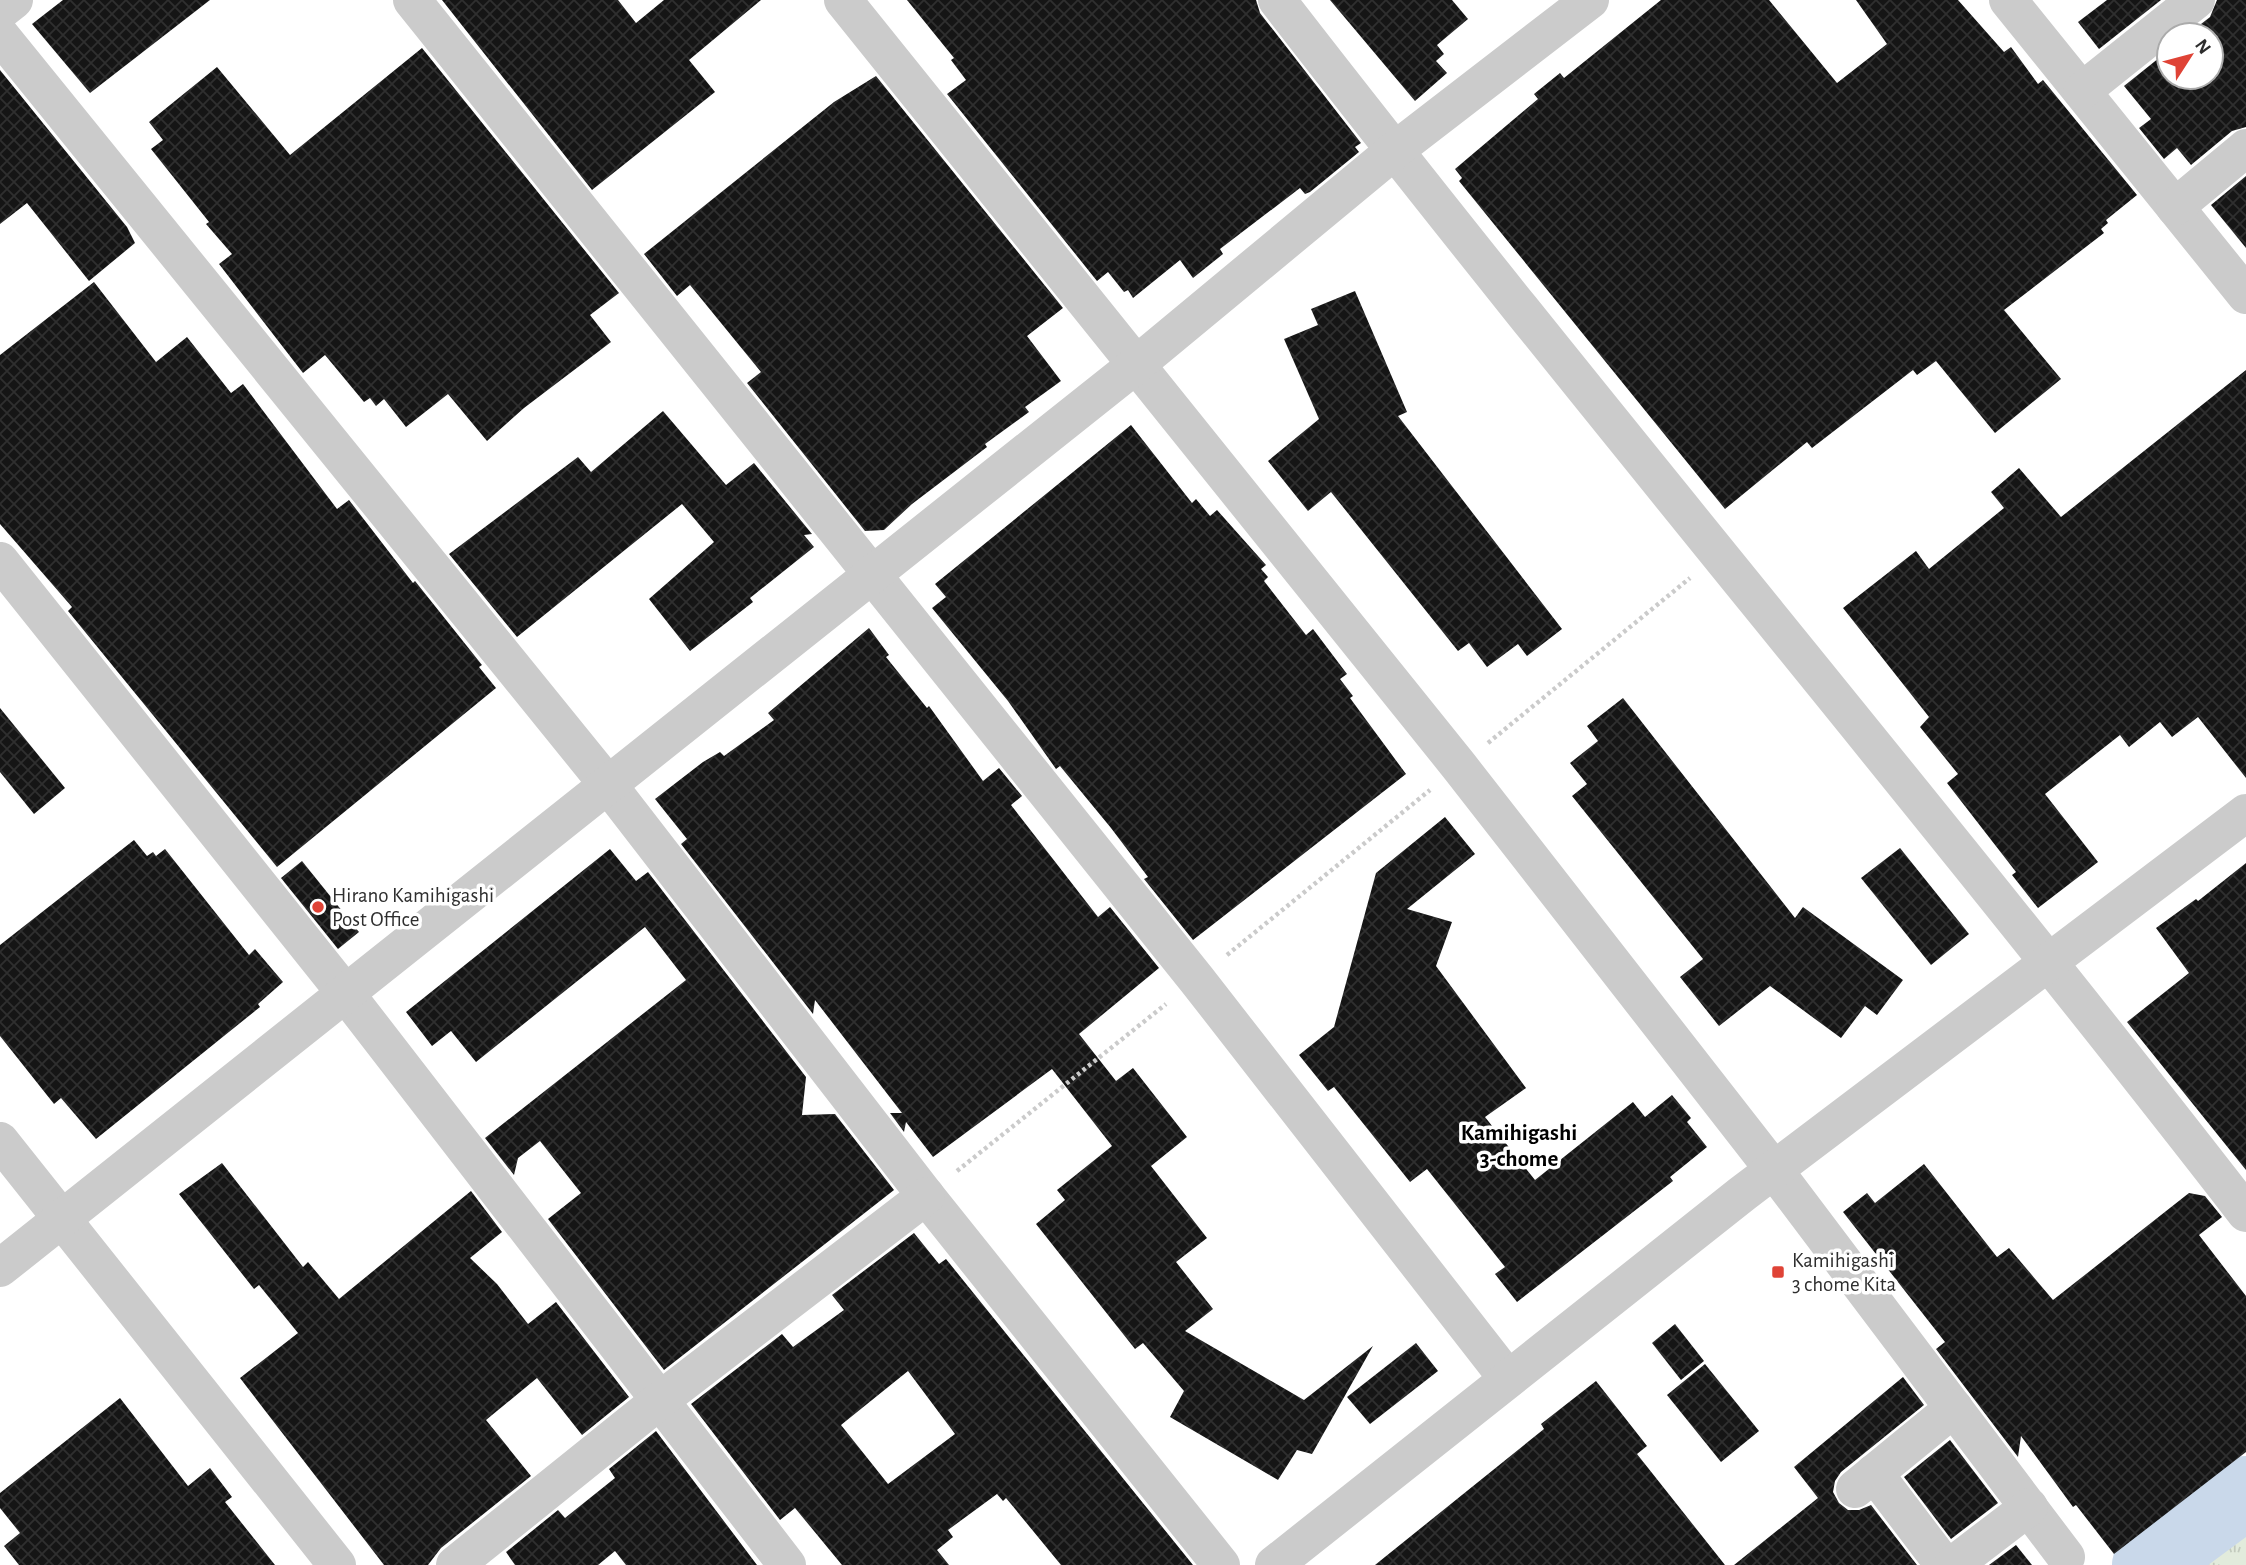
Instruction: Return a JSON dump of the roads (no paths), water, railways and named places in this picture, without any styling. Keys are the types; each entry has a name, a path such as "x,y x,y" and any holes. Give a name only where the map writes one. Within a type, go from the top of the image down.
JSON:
{"street":[{"path":"0,11 14,0"},
{"path":"412,0 1197,980 1508,1379"},
{"path":"843,0 1460,766 1774,1170 2066,1557"},
{"path":"1278,0 1394,151 1717,556 2052,962 2246,1213"},
{"path":"0,1268 1137,364 1394,151 1590,0"},
{"path":"2008,0 2246,295"},
{"path":"2082,91 2196,0"},
{"path":"0,35 608,786 926,1196 1221,1565"},
{"path":"2175,207 2246,148"},
{"path":"0,561 346,994 788,1565"},
{"path":"1274,1565 1774,1170 2246,813"},
{"path":"0,1141 337,1565"},
{"path":"455,1565 659,1401 926,1196"},
{"path":"1944,1565 1864,1481 1954,1408"},
{"path":"1953,1565 2029,1507"}],"waterway":[{"path":"2148,1565 2246,1492"}],"place":[{"name":"Hirano Kamihigashi Post Office","path":"318,907"},
{"name":"Kamihigashi 3 chome Kita","path":"1778,1272"}],"district":[{"name":"Kamihigashi 3-chome","path":"1519,1146"}]}
